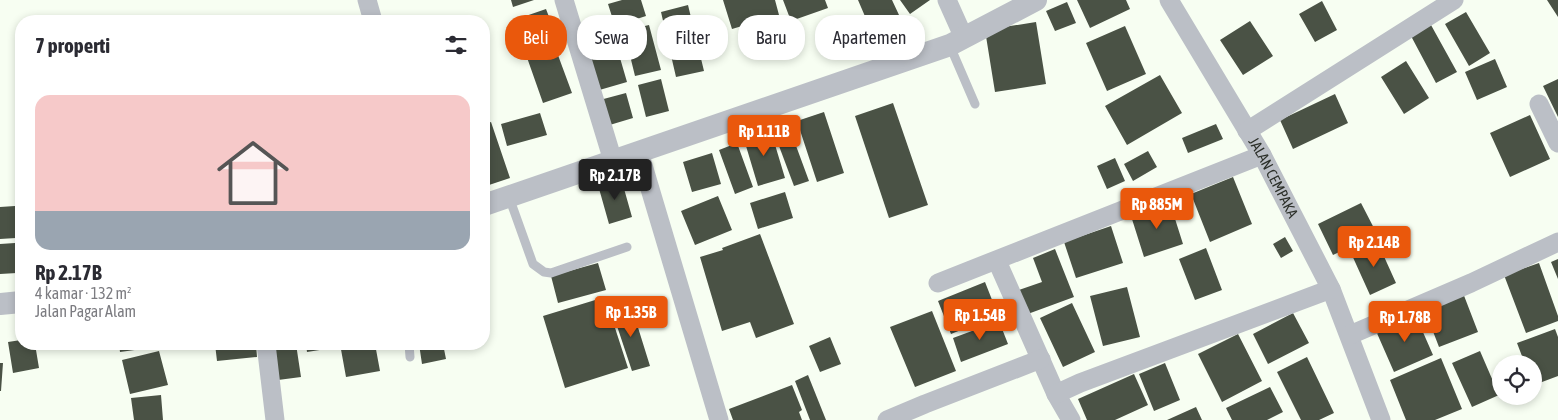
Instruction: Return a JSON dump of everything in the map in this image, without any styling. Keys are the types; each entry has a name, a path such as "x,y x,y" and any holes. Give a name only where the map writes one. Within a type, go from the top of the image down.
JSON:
{"street":[{"path":"367,0 371,15"},
{"path":"564,0 613,161"},
{"path":"947,0 957,42"},
{"name":"JALAN CEMPAKA","path":"1170,0 1262,155 1331,289 1381,420"},
{"path":"1247,131 1454,0"},
{"path":"490,203 957,42 1034,1"},
{"path":"1539,104 1558,143"},
{"path":"639,152 719,420"},
{"path":"938,284 1262,155"},
{"path":"1350,335 1471,283 1558,242"},
{"path":"997,261 1056,394 1071,420"},
{"path":"1056,394 1080,383 1331,289"},
{"path":"0,304 15,303"},
{"path":"267,350 275,420"},
{"path":"887,420 1041,359"}],"lane":[{"path":"957,42 975,104"},
{"path":"509,196 533,264 544,272 551,273 628,247"},
{"path":"409,350 410,357"}],"building":[{"path":"511,0 534,0 513,7"},
{"path":"622,0 641,0 646,15 612,15 608,4"},
{"path":"723,0 775,0 779,15 738,15 738,27 732,29"},
{"path":"783,0 825,0 828,8 805,16 789,15"},
{"path":"858,0 892,0 899,15 864,15"},
{"path":"900,0 930,0 910,14"},
{"path":"1077,0 1126,0 1130,9 1090,28"},
{"path":"1547,0 1558,0 1558,17"},
{"path":"1322,1 1337,30 1315,42 1299,14"},
{"path":"1067,2 1076,23 1055,31 1046,11"},
{"path":"688,5 690,15 662,15 661,12"},
{"path":"546,9 548,15 529,15"},
{"path":"1466,12 1490,53 1469,66 1445,24"},
{"path":"1250,21 1273,56 1243,75 1220,40"},
{"path":"1036,22 1046,84 995,92 985,30"},
{"path":"647,25 649,25 661,70 635,76 631,60 647,60"},
{"path":"1431,25 1457,72 1436,83 1411,36"},
{"path":"1125,26 1146,74 1107,91 1086,43"},
{"path":"1495,59 1507,87 1477,100 1465,72"},
{"path":"528,60 560,60 572,93 543,103"},
{"path":"587,60 621,60 627,82 596,91"},
{"path":"672,60 701,60 704,71 676,77"},
{"path":"1406,61 1429,98 1404,114 1381,77"},
{"path":"1160,75 1182,113 1127,145 1105,106"},
{"path":"661,79 669,111 646,117 638,85"},
{"path":"1558,79 1558,117 1543,86"},
{"path":"626,93 633,118 603,127 596,101"},
{"path":"1335,94 1348,123 1293,149 1280,120"},
{"path":"893,103 928,205 889,218 855,116"},
{"path":"824,112 844,173 817,182 797,121"},
{"path":"540,113 547,135 507,146 501,124"},
{"path":"1530,115 1550,159 1510,177 1490,133"},
{"path":"490,122 510,178 490,185"},
{"path":"788,124 809,181 794,186 773,130"},
{"path":"1216,124 1223,139 1188,153 1182,138"},
{"path":"770,128 785,178 758,186 743,136"},
{"path":"737,143 753,187 735,194 719,150"},
{"path":"1148,151 1157,167 1133,181 1124,164"},
{"path":"712,153 721,184 692,192 683,162"},
{"path":"1115,158 1125,181 1107,189 1097,166"},
{"path":"1233,177 1252,224 1210,242 1191,194"},
{"path":"621,178 632,217 609,224 598,185"},
{"path":"785,192 793,218 758,229 750,203"},
{"path":"718,196 732,230 695,245 681,211"},
{"path":"1170,203 1183,244 1144,257 1131,216"},
{"path":"1361,203 1377,234 1333,255 1318,224"},
{"path":"15,206 15,238 0,239 0,207"},
{"path":"1111,226 1123,263 1076,278 1064,242"},
{"path":"760,234 794,324 756,338 750,322 722,331 700,257 723,250 722,248"},
{"path":"1285,237 1293,251 1281,258 1273,244"},
{"path":"1377,241 1396,283 1370,295 1351,253"},
{"path":"15,243 15,273 0,274 0,244"},
{"path":"1206,248 1222,290 1195,300 1179,259"},
{"path":"1055,249 1074,297 1025,315 1016,291 1042,282 1033,258"},
{"path":"1558,259 1558,279 1551,262"},
{"path":"598,263 606,290 558,303 551,276"},
{"path":"1539,263 1558,316 1558,321 1526,333 1504,275"},
{"path":"985,282 998,315 951,334 938,301"},
{"path":"1127,287 1140,337 1103,346 1090,296"},
{"path":"1463,293 1478,332 1439,347 1424,308"},
{"path":"605,297 628,368 565,388 543,316"},
{"path":"1072,303 1095,352 1063,367 1040,318"},
{"path":"631,305 650,366 632,371 612,311"},
{"path":"932,311 956,371 915,387 890,327"},
{"path":"1293,313 1309,343 1268,364 1253,334"},
{"path":"1415,314 1433,355 1394,372 1376,331"},
{"path":"999,321 1008,344 961,362 953,338"},
{"path":"1555,329 1558,337 1558,376 1542,382 1542,355 1522,355 1517,343"},
{"path":"1238,334 1262,381 1222,402 1198,354"},
{"path":"830,337 841,364 820,372 809,346"},
{"path":"15,341 15,350 36,350 39,368 13,373 8,342"},
{"path":"216,350 256,350 257,357 217,361"},
{"path":"275,350 297,350 301,377 278,380"},
{"path":"341,350 376,350 380,371 346,377"},
{"path":"420,350 444,350 446,359 422,364"},
{"path":"159,351 168,385 130,394 122,360"},
{"path":"1480,351 1492,379 1492,398 1472,407 1452,363"},
{"path":"1307,357 1334,413 1319,420 1301,420 1277,372"},
{"path":"1441,358 1462,409 1435,420 1406,420 1390,380"},
{"path":"0,363 3,363 1,391 0,391"},
{"path":"1165,363 1180,400 1154,411 1139,374"},
{"path":"1134,374 1148,405 1115,420 1087,420 1078,399"},
{"path":"808,375 826,420 810,420 795,381"},
{"path":"792,385 802,410 799,412 802,420 733,420 729,409"},
{"path":"1270,387 1283,412 1267,420 1232,420 1226,408"},
{"path":"161,395 163,420 134,420 131,398"},
{"path":"1196,407 1202,420 1167,420"}]}
